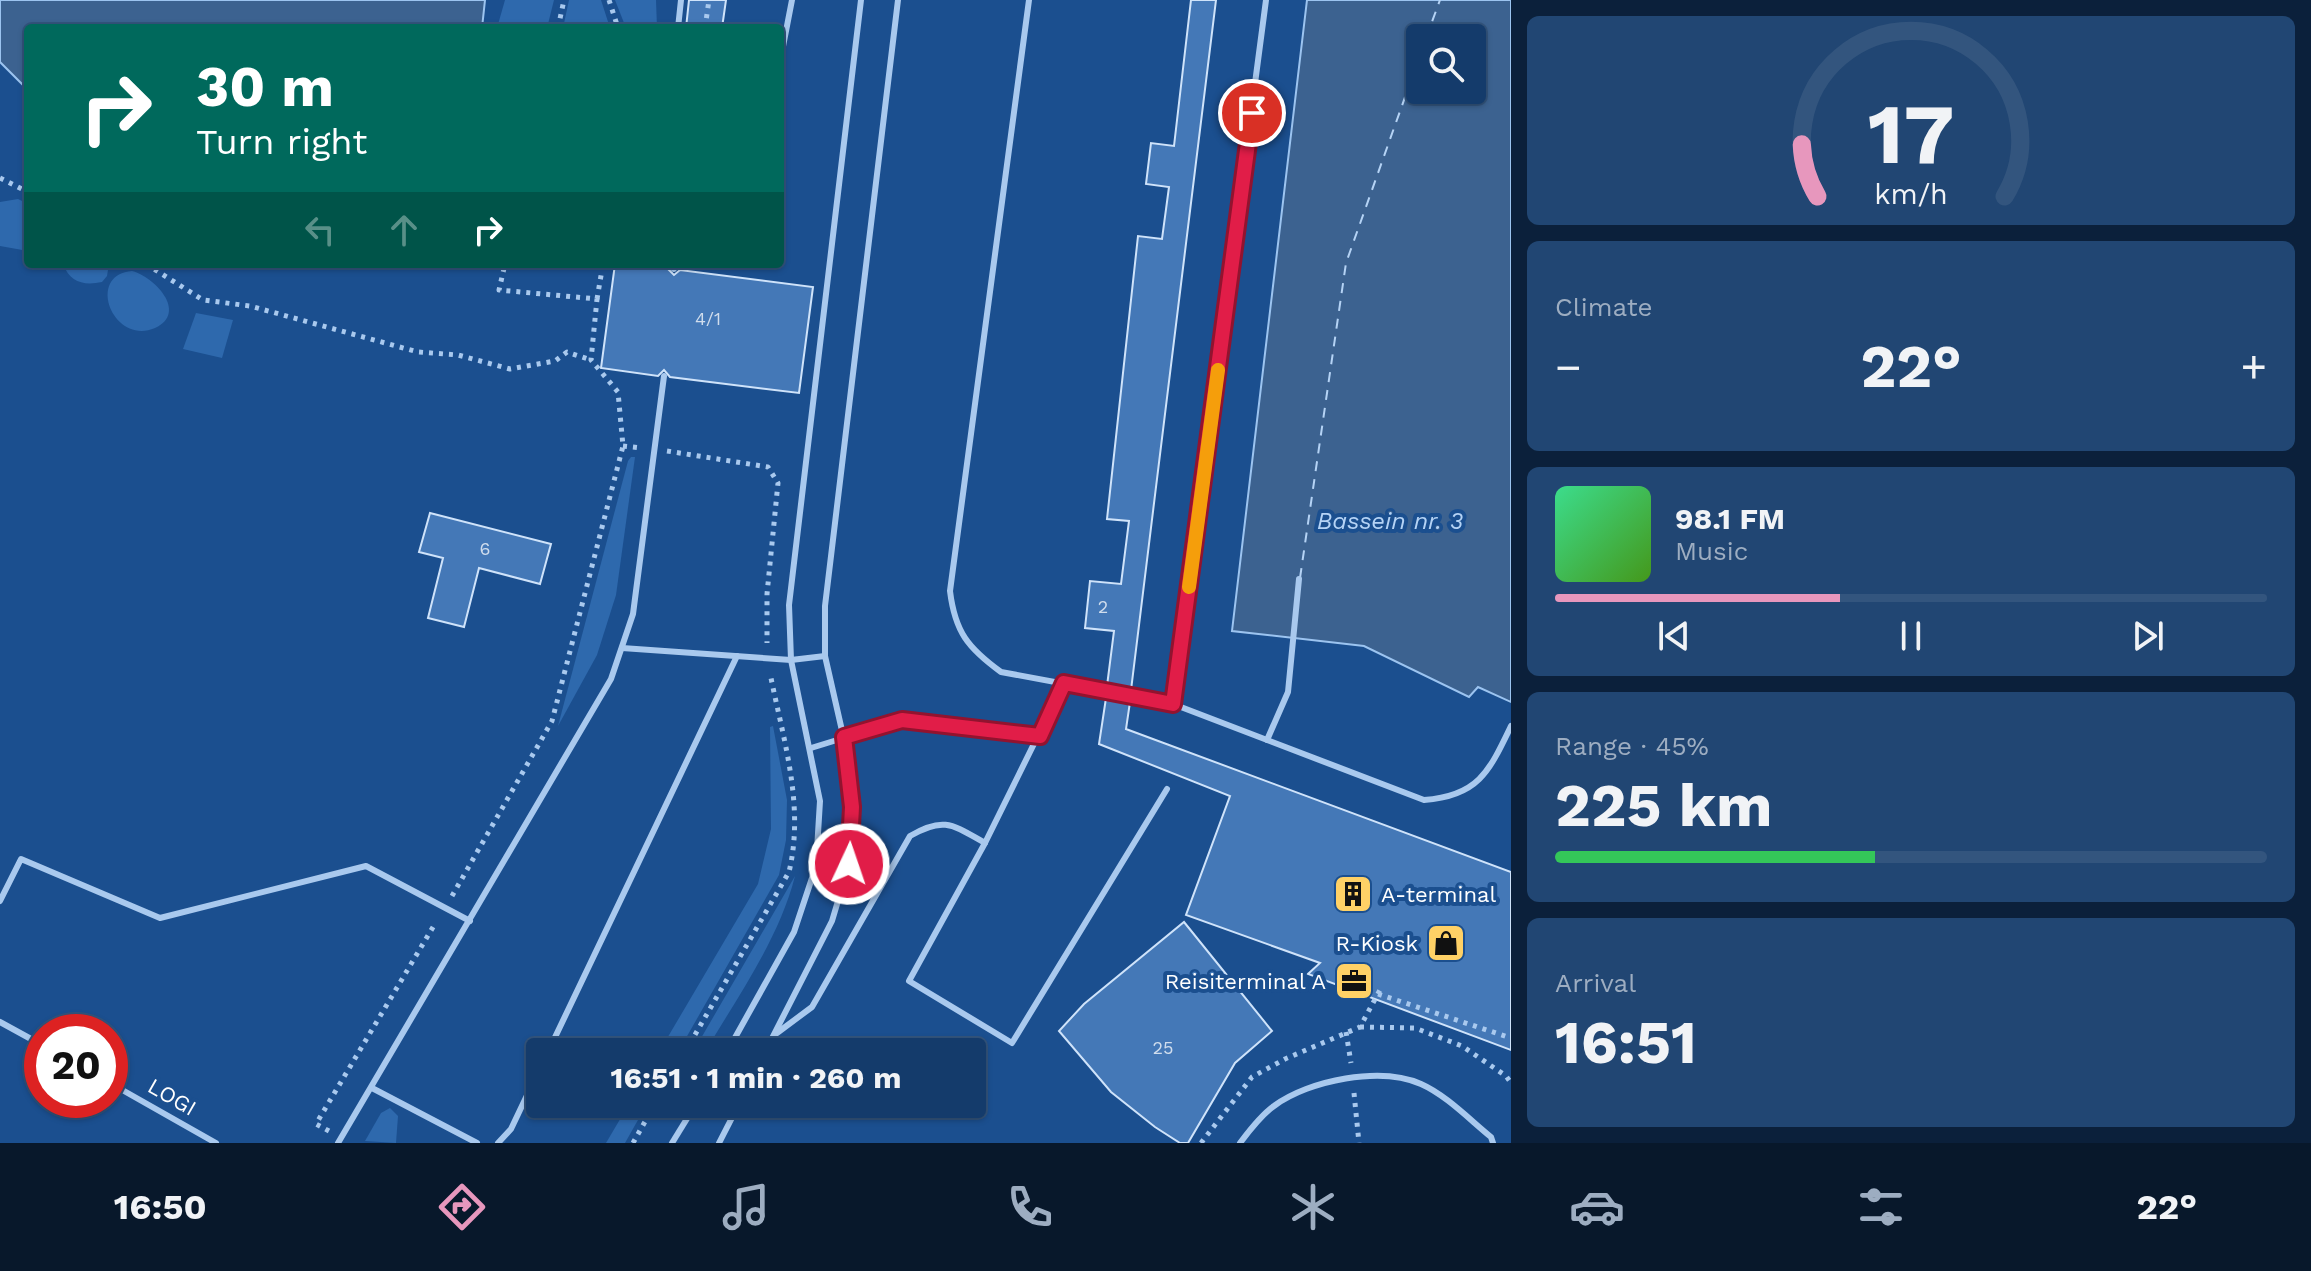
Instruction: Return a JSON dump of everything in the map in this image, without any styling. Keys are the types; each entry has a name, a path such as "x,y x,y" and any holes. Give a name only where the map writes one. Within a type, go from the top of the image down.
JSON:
{"lane":[{"path":"678,24 681,0"},
{"path":"784,41 792,0"},
{"path":"735,1038 794,932 816,866 820,801 791,660 789,605 861,0"},
{"path":"772,1038 832,921 849,864 852,807 844,737 825,656 825,606 898,0"},
{"path":"1029,0 950,591 953,614 962,637 979,656 1001,672 1173,704 1424,800 1452,798 1477,783 1496,758 1511,726"},
{"path":"1173,704 1266,0"},
{"path":"340,1140 611,679 633,614 664,376"},
{"path":"1267,740 1288,692 1299,579"},
{"path":"622,648 791,660 825,656"},
{"path":"555,1038 737,656"},
{"path":"1064,683 985,843 909,981 1012,1043 1167,789"},
{"path":"811,748 902,720 1040,736"},
{"path":"774,1035 812,1007 910,836 932,823 956,827 985,843"},
{"path":"0,901 21,859 160,918 366,866 470,921"},
{"path":"0,1022 24,1035"},
{"path":"1240,1143 1272,1107 1304,1089 1353,1078 1397,1075 1424,1085 1491,1137 1493,1143"},
{"path":"372,1088 477,1143"},
{"name":"LOGI","path":"128,1093 216,1143"},
{"path":"498,1143 511,1129 526,1097"},
{"path":"672,1143 687,1118"},
{"path":"719,1143 732,1118"}],"path":[{"path":"559,24 564,0"},
{"path":"609,0 617,24"},
{"path":"706,24 709,0"},
{"path":"0,178 24,190"},
{"path":"155,268 203,300 250,306 418,352 458,355 510,369 555,361 567,352 591,360 618,392 623,446 552,721 316,1124 340,1140"},
{"path":"504,268 499,290 597,299"},
{"path":"591,360 602,268"},
{"path":"623,446 768,467 778,483 767,594 767,658 795,799 795,845 789,872 693,1038"},
{"path":"1360,1027 1379,992 1511,1038"},
{"path":"1201,1143 1252,1077 1285,1059 1360,1027 1415,1028 1462,1046 1506,1076 1511,1083"},
{"path":"633,1143 647,1118"}],"shaded area":[{"path":"505,0 554,0 548,24 498,24"},
{"path":"569,0 601,0 609,24 564,24"},
{"path":"615,0 656,0 657,24 624,24"},
{"path":"18,199 24,202 24,250 0,246 0,202"},
{"path":"108,268 102,282 89,283 73,279 66,270"},
{"path":"132,271 157,287 168,304 169,313 165,321 155,328 140,331 127,327 110,308 110,284 118,275"},
{"path":"196,313 233,320 222,358 183,349"},
{"path":"635,457 616,595 597,655 558,726 628,461"},
{"path":"773,726 787,800 786,840 779,875 686,1038 667,1038 758,884 771,829 770,727"},
{"path":"795,876 779,922 756,967 713,1038 701,1038"},
{"path":"390,1108 398,1116 396,1143 365,1141 381,1113"},
{"path":"621,1118 639,1118 625,1143 606,1143"}],"water":[{"path":"0,0 485,0 482,24 24,24 24,86 0,62"},
{"name":"Bassein nr. 3","path":"1307,0 1511,0 1511,702 1478,687 1469,697 1364,646 1232,631"}],"building":[{"path":"689,0 726,0 723,24 686,24"},
{"path":"1191,0 1216,0 1131,690 1107,686 1114,631 1085,628 1090,581 1121,584 1129,521 1107,519 1138,236 1162,239 1169,187 1146,184 1151,143 1174,146"},
{"path":"614,268 668,269 674,275 680,270 813,287 799,393 670,377 664,370 658,376 601,368"},
{"path":"430,513 551,544 540,584 479,568 464,627 428,618 443,558 419,552"},
{"name":"A-terminal","path":"1106,698 1130,702 1126,729 1511,872 1511,1050 1308,974 1320,963 1186,915 1230,796 1099,744"},
{"path":"1184,922 1272,1031 1235,1063 1188,1143 1180,1143 1111,1092 1059,1031 1084,1004"}],"ferry route":[{"path":"1431,24 1440,0"},
{"path":"1300,578 1346,263 1406,94"}],"slow traffic":[{"path":"1189,587 1218,370"}],"place":[{"name":"A-terminal","path":"1353,894"},
{"name":"R-Kiosk","path":"1446,943"},
{"name":"Reisiterminal A","path":"1354,981"}],"route":[{"path":"849,864 852,807 844,737 902,720 1040,736 1064,683 1173,704 1252,113"}]}
